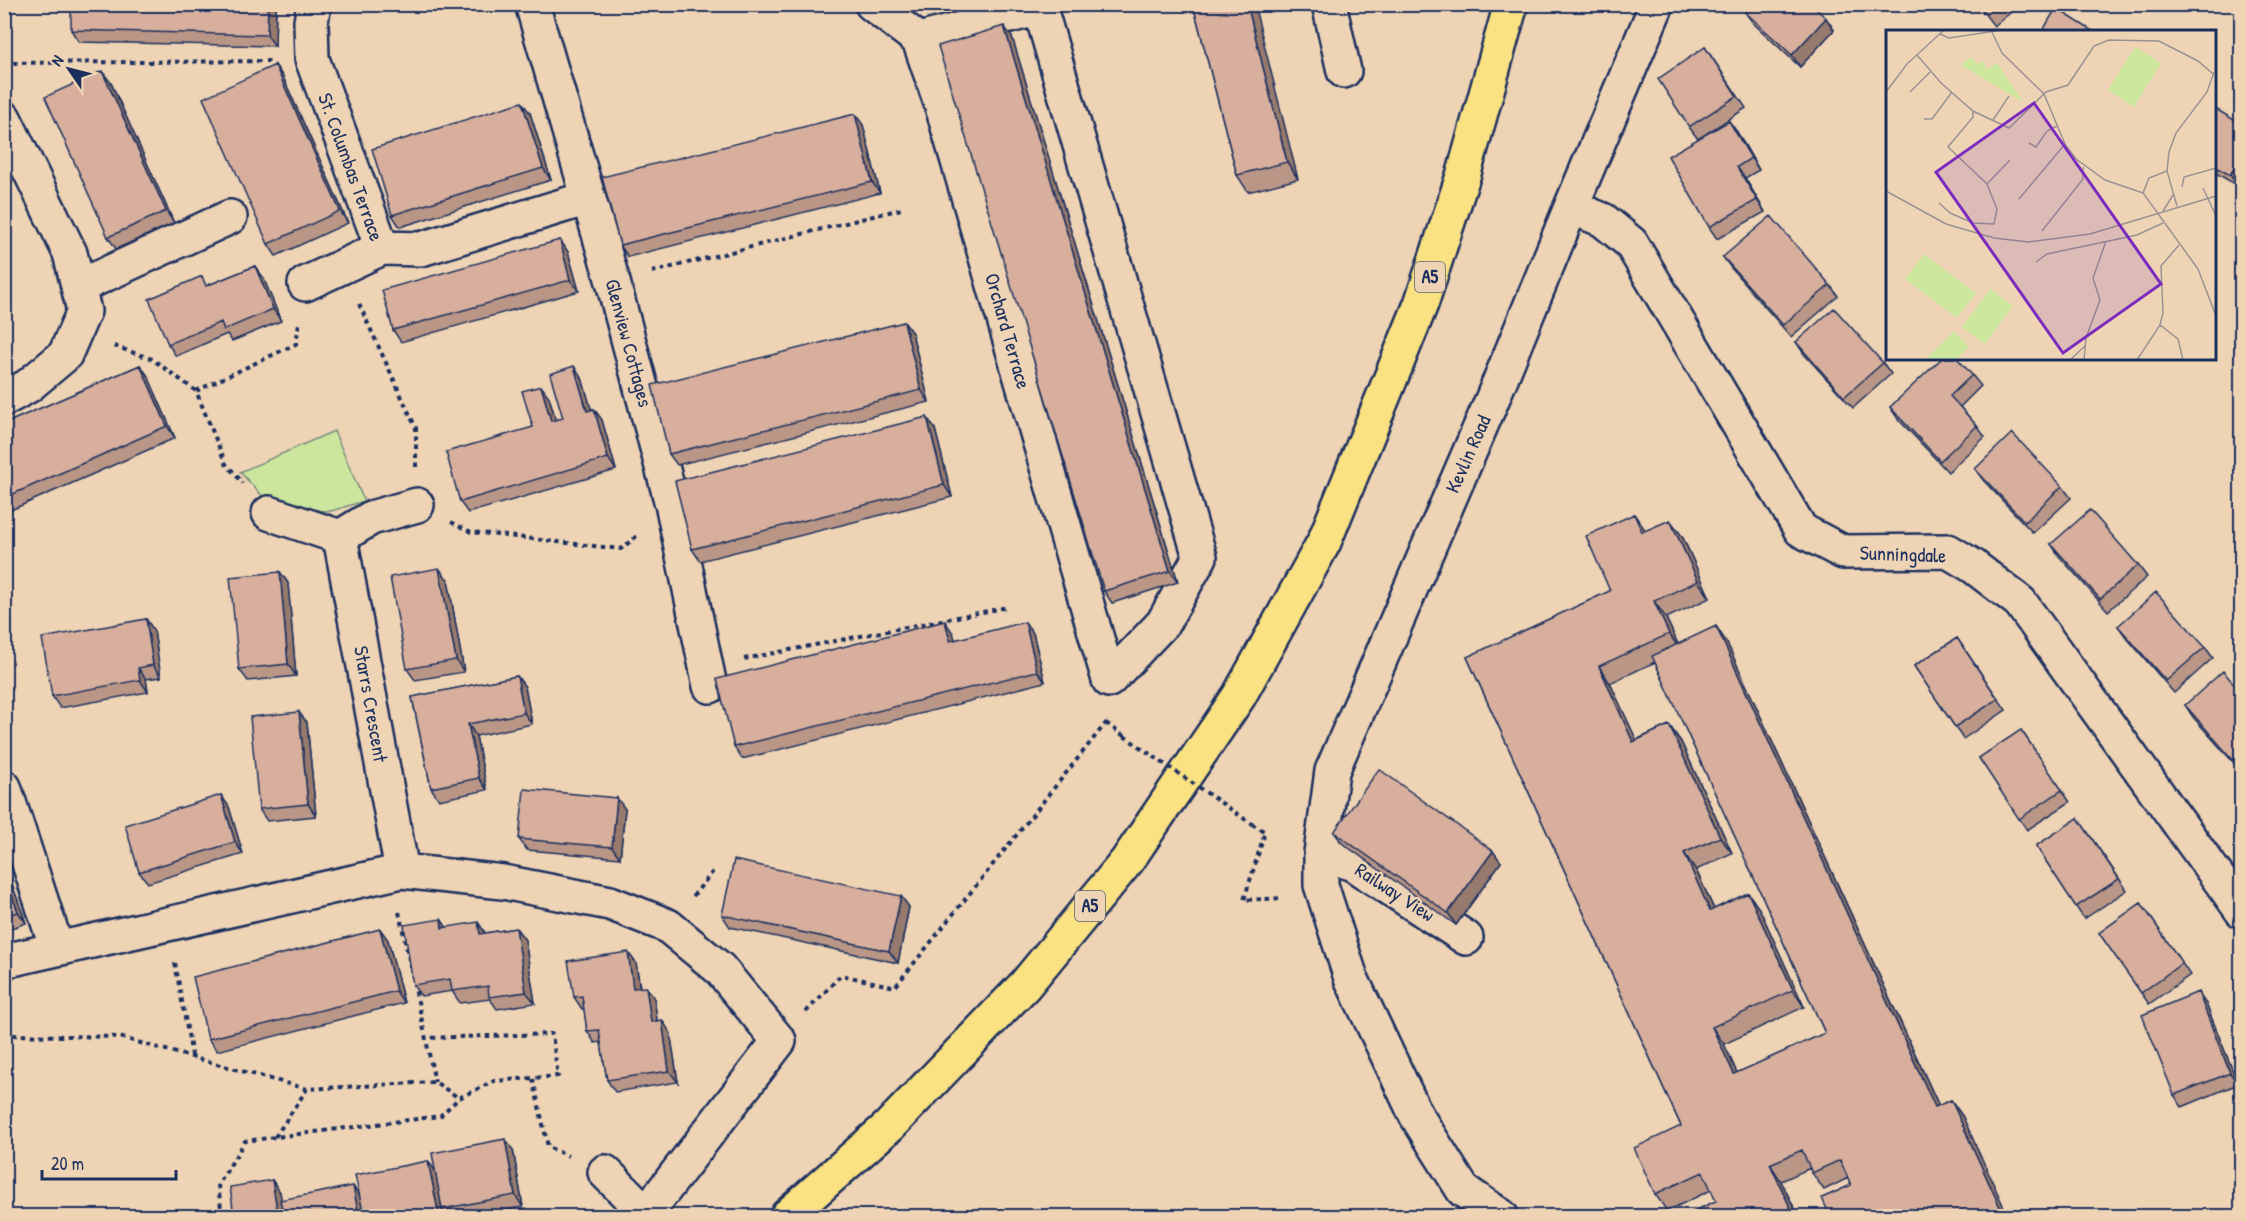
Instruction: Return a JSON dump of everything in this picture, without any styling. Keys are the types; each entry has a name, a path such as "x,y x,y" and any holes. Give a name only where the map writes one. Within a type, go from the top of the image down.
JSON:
{"highway":[{"name":"A5","path":"787,1216 889,1126 1025,985 1127,861 1239,696 1324,542 1421,304 1464,173 1511,4"}],"street":[{"name":"St. Columbas Terrace","path":"305,284 382,248 312,59 311,22 314,4"},
{"name":"Glenview Cottages","path":"532,4 613,282 673,508 707,676"},
{"path":"872,4 919,40"},
{"path":"1329,4 1344,71"},
{"name":"Kevlin Road","path":"1324,883 1332,771 1492,400 1570,207 1657,4"},
{"name":"Orchard Terrace","path":"1040,8 1200,557 1163,623 1109,680 941,103 919,40 1040,8"},
{"path":"4,118 70,253 84,311 65,355 28,386 4,399"},
{"path":"382,248 421,249 588,198"},
{"name":"Sunningdale","path":"1570,207 1603,220 1631,243 1801,530 1844,552 1948,551 1973,566 2020,602 2241,911"},
{"path":"78,287 230,217"},
{"path":"269,513 340,537 371,518 417,505"},
{"name":"Starrs Crescent","path":"340,537 402,871"},
{"path":"4,787 57,949"},
{"name":"Railway View","path":"1324,883 1353,864 1466,938"},
{"path":"4,961 402,871 503,882 610,903 668,926 720,969 779,1041 645,1216 605,1172"},
{"path":"1324,883 1351,978 1416,1115 1463,1190 1501,1216"}],"path":[{"path":"4,63 240,62"},
{"path":"613,282 901,209"},
{"path":"342,267 416,428 417,505 471,532 621,549 673,508"},
{"path":"196,390 296,344 305,284"},
{"path":"75,333 152,359 196,390 226,464 269,513"},
{"path":"707,676 1008,607"},
{"path":"779,1041 841,975 896,987 1106,723 1265,832 1244,900 1287,898 1324,883"},
{"path":"168,924 192,1057"},
{"path":"403,932 435,1082"},
{"path":"4,1021 10,1035 119,1037 307,1089 435,1082 459,1098"},
{"path":"222,1216 218,1185 245,1141 440,1116 459,1098 494,1081 558,1076 552,1034 425,1038"},
{"path":"533,1079 548,1147 605,1172"},
{"path":"275,1137 307,1089"}],"green space":[{"path":"334,431 364,501 331,511 300,510 269,503 240,472"}],"building":[{"path":"71,4 268,4 267,35 71,30"},
{"path":"1193,4 1247,4 1287,162 1237,175"},
{"path":"1751,4 1811,4 1826,18 1792,55 1745,12"},
{"path":"1978,4 1998,4 1986,14"},
{"path":"2056,8 2091,30 2043,30"},
{"path":"1004,26 1170,571 1104,591 938,46"},
{"path":"1705,47 1737,96 1689,127 1658,79"},
{"path":"275,65 340,211 268,244 203,98"},
{"path":"102,71 166,211 108,237 45,97"},
{"path":"522,102 543,168 392,215 372,149"},
{"path":"2216,109 2241,124 2241,156 2230,175 2216,167"},
{"path":"855,114 872,182 620,245 602,177"},
{"path":"1729,121 1751,158 1737,167 1757,200 1709,227 1668,156"},
{"path":"1771,216 1830,285 1783,325 1723,257"},
{"path":"560,240 570,280 393,330 382,290"},
{"path":"255,266 273,309 224,330 221,322 168,344 149,299 202,276 206,286"},
{"path":"1834,308 1883,363 1844,397 1796,342"},
{"path":"904,322 921,390 669,454 652,385"},
{"path":"1940,360 1959,360 1972,375 1950,396 1977,426 1940,461 1890,407"},
{"path":"140,365 167,426 4,498 4,424"},
{"path":"574,366 587,411 594,409 608,458 460,502 446,452 533,427 522,391 541,386 551,421 563,418 550,374"},
{"path":"927,417 944,485 692,549 675,481"},
{"path":"2012,433 2062,486 2025,522 1975,469"},
{"path":"2090,510 2138,565 2100,599 2051,544"},
{"path":"1634,514 1642,532 1670,520 1698,581 1654,601 1669,634 1599,666 1633,742 1669,725 1720,837 1684,853 1710,911 1748,893 1793,990 1712,1027 1734,1074 1825,1033 1652,656 1716,626 1935,1107 1951,1100 2004,1216 1830,1216 1822,1198 1851,1185 1840,1160 1812,1173 1802,1150 1770,1164 1794,1216 1684,1216 1716,1201 1703,1172 1655,1194 1634,1148 1681,1126 1467,657 1610,591 1586,536"},
{"path":"439,568 456,660 407,669 390,577"},
{"path":"280,572 288,664 239,669 230,577"},
{"path":"2156,592 2205,647 2166,681 2118,626"},
{"path":"146,619 153,665 138,668 140,680 52,696 42,638"},
{"path":"945,621 950,641 1025,622 1037,671 734,747 717,679"},
{"path":"1957,638 1998,699 1955,727 1914,666"},
{"path":"2223,671 2241,692 2241,752 2233,760 2185,705"},
{"path":"517,676 524,713 468,724 479,778 431,788 412,697"},
{"path":"299,712 308,804 259,809 250,717"},
{"path":"2021,730 2062,790 2019,819 1979,758"},
{"path":"1379,769 1493,851 1448,913 1334,832"},
{"path":"524,789 617,798 612,847 519,839"},
{"path":"221,795 235,842 139,872 125,825"},
{"path":"2078,818 2119,879 2076,907 2036,846"},
{"path":"734,860 901,896 889,951 722,915"},
{"path":"4,874 18,912 4,916"},
{"path":"2141,903 2182,963 2141,993 2099,933"},
{"path":"441,919 442,928 478,922 480,934 516,928 526,992 489,997 488,986 452,991 450,979 413,985 404,925"},
{"path":"380,929 396,991 208,1039 193,977"},
{"path":"628,952 633,988 646,987 651,1022 662,1020 669,1071 607,1080 599,1030 587,1031 582,996 574,997 568,961"},
{"path":"2198,992 2230,1073 2174,1095 2142,1015"},
{"path":"505,1139 515,1195 442,1209 432,1153"},
{"path":"428,1161 439,1216 364,1216 355,1175"},
{"path":"272,1180 278,1216 234,1216 230,1187"},
{"path":"353,1186 359,1216 284,1216 280,1200"}]}
